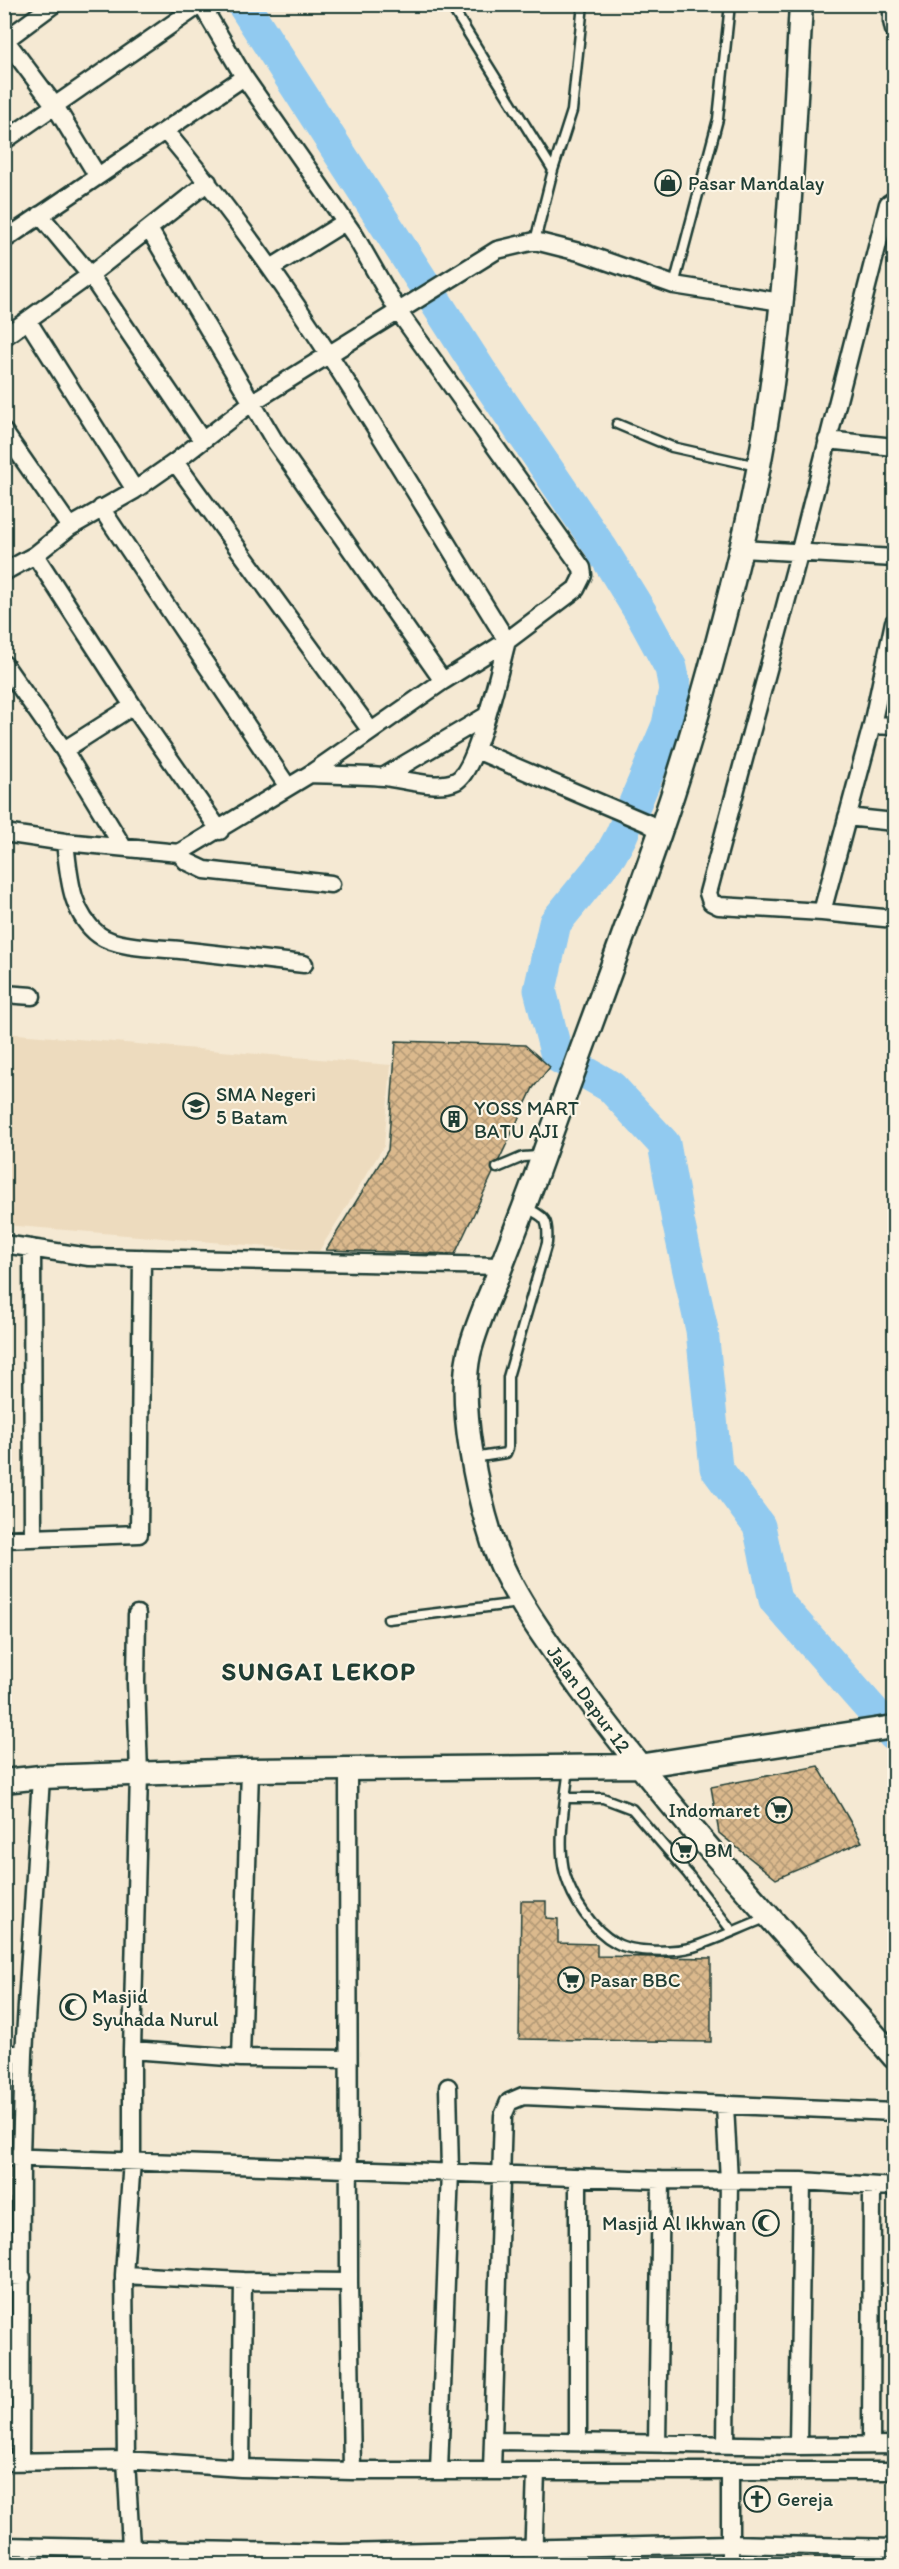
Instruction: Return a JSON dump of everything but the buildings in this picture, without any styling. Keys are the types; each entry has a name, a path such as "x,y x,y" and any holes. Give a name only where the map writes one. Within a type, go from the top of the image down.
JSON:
{"street":[{"path":"54,4 5,40 55,106 98,175"},
{"path":"4,141 201,4 244,77 582,568 582,575 576,588 507,641 443,681 310,774 220,831 179,853 65,842 6,831"},
{"name":"Jalan Dapur 12","path":"801,4 776,356 759,466 742,549 703,694 654,826 592,1020 469,1355 465,1386 472,1458 494,1545 504,1570 546,1641 638,1766 894,2057"},
{"path":"892,4 894,30"},
{"path":"4,240 244,77"},
{"path":"166,132 208,182 271,268 330,355 507,641 476,750 463,776 447,784 383,777 310,774"},
{"path":"4,337 90,275 208,182"},
{"path":"894,200 888,204 799,554 708,893 711,902 719,906 894,919"},
{"path":"40,215 90,275 202,440"},
{"path":"271,268 345,222"},
{"path":"149,229 251,403 443,681"},
{"path":"4,572 35,555 70,527 135,490 251,403 497,250 535,241 583,253 674,285 781,302"},
{"path":"28,321 135,490"},
{"path":"4,432 70,527"},
{"path":"827,440 894,447"},
{"path":"175,462 371,731"},
{"path":"101,508 288,787"},
{"path":"742,549 894,558"},
{"path":"35,555 133,705 220,831"},
{"path":"822,912 872,725 894,622"},
{"path":"4,664 64,750 123,847"},
{"path":"64,750 133,705"},
{"path":"383,777 486,716"},
{"path":"872,725 894,726"},
{"path":"476,750 654,826"},
{"path":"847,817 894,822"},
{"path":"65,842 71,891 88,925 100,936 129,945 304,964"},
{"path":"179,853 186,861 205,870 332,884"},
{"path":"4,994 32,996"},
{"path":"4,1244 89,1257 501,1266"},
{"path":"32,1248 33,1538"},
{"path":"4,1539 139,1534 142,1258"},
{"path":"132,2557 126,2460 124,2276 132,2160 132,2050 140,1774 136,1682 137,1614"},
{"path":"4,1781 41,1777 250,1770 638,1766 894,1727"},
{"path":"348,1768 349,2282 352,2471"},
{"path":"241,2058 250,1770"},
{"path":"41,1777 24,2054 13,2157 22,2277 12,2462 126,2460 241,2468 352,2471 894,2471"},
{"path":"132,2050 241,2058 348,2059"},
{"path":"4,2054 24,2054"},
{"path":"439,2471 450,2171 448,2087"},
{"path":"492,2471 495,2441 501,2175 505,2109 509,2102 524,2096 894,2112"},
{"path":"725,2106 729,2180 726,2444"},
{"path":"13,2157 660,2180 802,2181 894,2187"},
{"path":"578,2177 578,2442"},
{"path":"657,2444 660,2180"},
{"path":"798,2446 802,2181"},
{"path":"872,2186 872,2444"},
{"path":"4,2276 22,2277"},
{"path":"124,2276 243,2281 349,2282"},
{"path":"241,2468 243,2281"},
{"path":"495,2441 798,2446 894,2445"},
{"path":"730,2471 730,2565"},
{"path":"534,2557 536,2472"},
{"path":"4,2546 132,2557 341,2559 534,2557 730,2544 894,2548"}],"lane":[{"path":"450,4 553,170"},
{"path":"535,241 553,170 572,111 583,4"},
{"path":"674,285 718,119 730,4"},
{"path":"617,424 672,447 759,466"},
{"path":"497,1168 524,1157 543,1156"},
{"path":"472,1458 501,1455 506,1453 508,1448 508,1377 547,1243 549,1226 543,1216 524,1206"},
{"path":"388,1619 524,1603"},
{"path":"569,1765 562,1852 564,1873 573,1894 598,1929 617,1944 639,1949 663,1950 692,1947 771,1916"},
{"path":"566,1798 603,1798 632,1809 688,1874 732,1931"}],"shaded area":[{"name":"SMA Negeri 5 Batam","path":"5,1033 391,1065 384,1146 319,1251 5,1225"}],"waterway":[{"path":"243,4 479,369 601,548 671,668 675,689 668,725 621,836 611,854 555,923 540,990 557,1056 611,1087 664,1144 702,1330 716,1468 759,1526 775,1600 894,1735"}],"place":[{"name":"Pasar Mandalay","path":"668,183"},
{"name":"SMA Negeri 5 Batam","path":"196,1106"},
{"name":"YOSS MART BATU AJI","path":"454,1119"},
{"name":"Indomaret","path":"779,1810"},
{"name":"BM","path":"684,1850"},
{"name":"Pasar BBC","path":"571,1980"},
{"name":"Masjid Syuhada Nurul","path":"73,2007"},
{"name":"Masjid Al Ikhwan","path":"766,2223"},
{"name":"Gereja","path":"757,2499"}],"district":[{"name":"SUNGAI LEKOP","path":"319,1671"}]}
